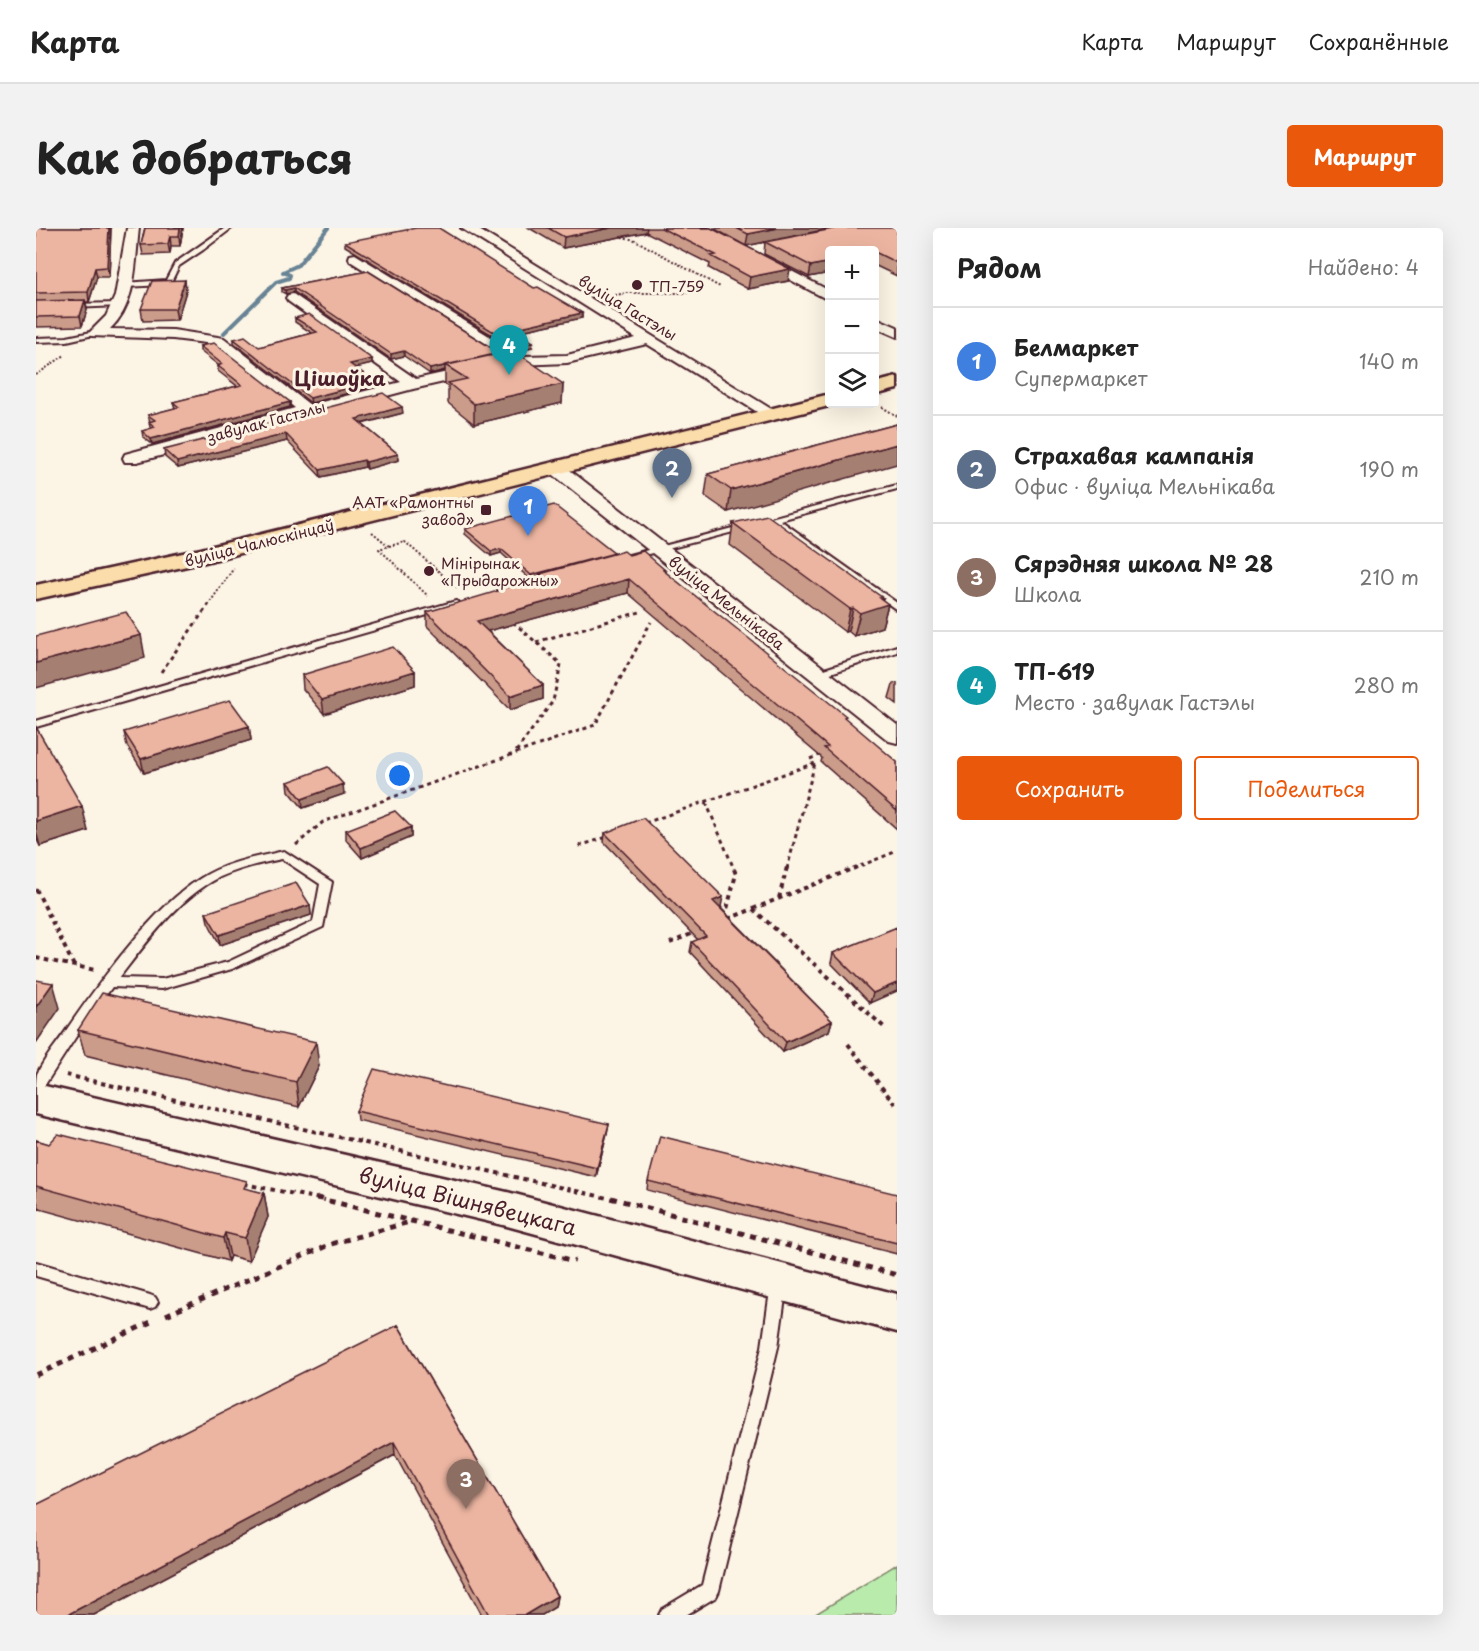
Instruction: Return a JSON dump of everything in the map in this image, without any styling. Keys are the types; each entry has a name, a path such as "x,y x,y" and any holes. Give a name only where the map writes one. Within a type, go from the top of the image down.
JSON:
{"main road":[{"path":"879,388 897,383"},
{"name":"вуліца Чалюскінцаў","path":"36,592 201,556 825,401"},
{"name":"вуліца Вішнявецкага","path":"36,1099 507,1209 897,1313"}],"street":[{"path":"96,333 112,318 119,305 133,228"},
{"name":"вуліца Гастэлы","path":"467,228 773,415"},
{"path":"699,228 825,294"},
{"path":"745,252 766,247"},
{"path":"355,258 519,361"},
{"path":"293,298 413,384"},
{"path":"879,324 897,333"},
{"path":"96,333 146,334 207,338 219,341 307,410"},
{"name":"завулак Гастэлы","path":"131,458 413,384 519,361 567,358 649,339"},
{"name":"вуліца Мельнікава","path":"556,468 897,736"}],"lane":[{"path":"124,285 168,281 170,271 179,261 201,249 214,236 228,228"},
{"path":"58,307 119,305"},
{"path":"36,339 67,339 96,333"},
{"path":"614,560 897,487"},
{"path":"774,519 897,607"},
{"path":"36,724 145,695 471,600"},
{"path":"818,674 897,649"},
{"path":"36,1087 68,1036 110,978 163,916 206,880 247,863 284,855 326,882 319,924 232,965 162,984 110,978"},
{"path":"36,1269 150,1302"},
{"path":"668,1615 710,1591 770,1347 780,1280"}],"path":[{"path":"611,235 636,240 720,287"},
{"path":"586,301 626,293 688,293"},
{"path":"879,406 897,416"},
{"path":"372,532 389,546"},
{"path":"441,608 379,549 405,542 471,600"},
{"path":"145,695 237,563"},
{"path":"536,642 640,612"},
{"path":"509,620 561,664 553,701 515,753"},
{"path":"284,855 323,822 595,725 651,622"},
{"path":"810,759 832,750"},
{"path":"642,824 815,763 779,898"},
{"path":"706,802 736,874 724,920 897,851"},
{"path":"579,846 611,835"},
{"path":"36,889 74,966"},
{"path":"753,909 884,1027"},
{"path":"670,943 703,929"},
{"path":"36,958 74,966 110,978"},
{"path":"848,1044 897,1107"},
{"path":"243,1184 348,1204 581,1262"},
{"path":"36,1375 178,1309 331,1244 414,1221"}],"green space":[{"path":"897,1564 897,1615 814,1615"}],"building":[{"path":"36,228 109,228 107,267 95,268 88,292 36,293"},
{"path":"145,228 180,228 179,236 170,236 168,244 141,245"},
{"path":"416,228 439,228 534,288 538,287 582,313 512,329 533,342 517,346 345,242"},
{"path":"548,228 611,228 564,237"},
{"path":"661,228 711,228 790,269 750,277 711,256 716,255"},
{"path":"736,228 778,228 748,234"},
{"path":"838,228 897,228 897,263 879,254 879,246 825,246 825,263 811,266 765,242"},
{"path":"368,271 495,350 493,351 497,354 430,369 404,351 391,354 294,288 285,290 282,288"},
{"path":"185,280 175,309 141,309 152,281"},
{"path":"85,300 80,316 36,317 36,301"},
{"path":"309,314 372,359 350,364 364,374 358,376 368,383 310,398 234,339 245,336 259,347 317,332 295,318"},
{"path":"214,343 290,402 151,439 142,431 155,427 149,422 155,420 148,415 179,407 173,402 242,385 218,366 222,364 200,346"},
{"path":"513,350 563,384 474,404 448,383 467,379 445,365"},
{"path":"383,393 402,407 356,419 398,454 320,470 286,434 177,462 164,450"},
{"path":"897,424 897,444 731,490 708,474"},
{"path":"554,505 615,553 531,575 501,549 491,551 465,529"},
{"path":"767,515 883,598 880,598 888,604 860,613 853,608 850,609 733,523"},
{"path":"624,551 629,555 643,551 665,570 663,570 846,716 844,717 897,762 897,811 824,748 828,747 629,579 477,621 543,685 510,696 427,612 544,577 540,574"},
{"path":"126,612 141,635 36,663 36,636"},
{"path":"393,647 415,671 322,700 302,675"},
{"path":"230,700 249,726 141,759 124,732"},
{"path":"36,727 82,806 36,821"},
{"path":"328,767 343,784 302,799 288,782"},
{"path":"395,811 411,827 361,848 346,830"},
{"path":"643,818 723,897 713,901 832,1021 786,1042 692,942 706,936 605,833"},
{"path":"296,883 310,905 219,935 206,913"},
{"path":"897,927 897,983 873,993 833,953"},
{"path":"36,980 53,983 36,1007"},
{"path":"102,993 316,1042 296,1082 78,1030"},
{"path":"374,1069 609,1124 597,1168 356,1111"},
{"path":"58,1134 247,1181 244,1188 264,1193 245,1238 225,1233 223,1238 36,1186 36,1140 49,1144"},
{"path":"660,1136 897,1194 897,1243 648,1181"},
{"path":"398,1325 557,1596 525,1615 489,1615 394,1442 67,1615 36,1615 36,1505"}],"waterway":[{"path":"224,333 276,282 289,278 290,275 283,272 298,265 328,228"}],"place":[{"name":"ТП-759","path":"637,285"},
{"name":"ТП-619","path":"509,375"},
{"name":"Страхавая кампанія","path":"672,498"},
{"name":"ААТ «Рамонтны завод»","path":"486,510"},
{"name":"Белмаркет","path":"528,536"},
{"name":"Мінірынак «Прыдарожны»","path":"429,571"},
{"name":"Сярэдняя школа № 28","path":"466,1509"}],"district":[{"name":"Цішоўка","path":"340,378"}]}
